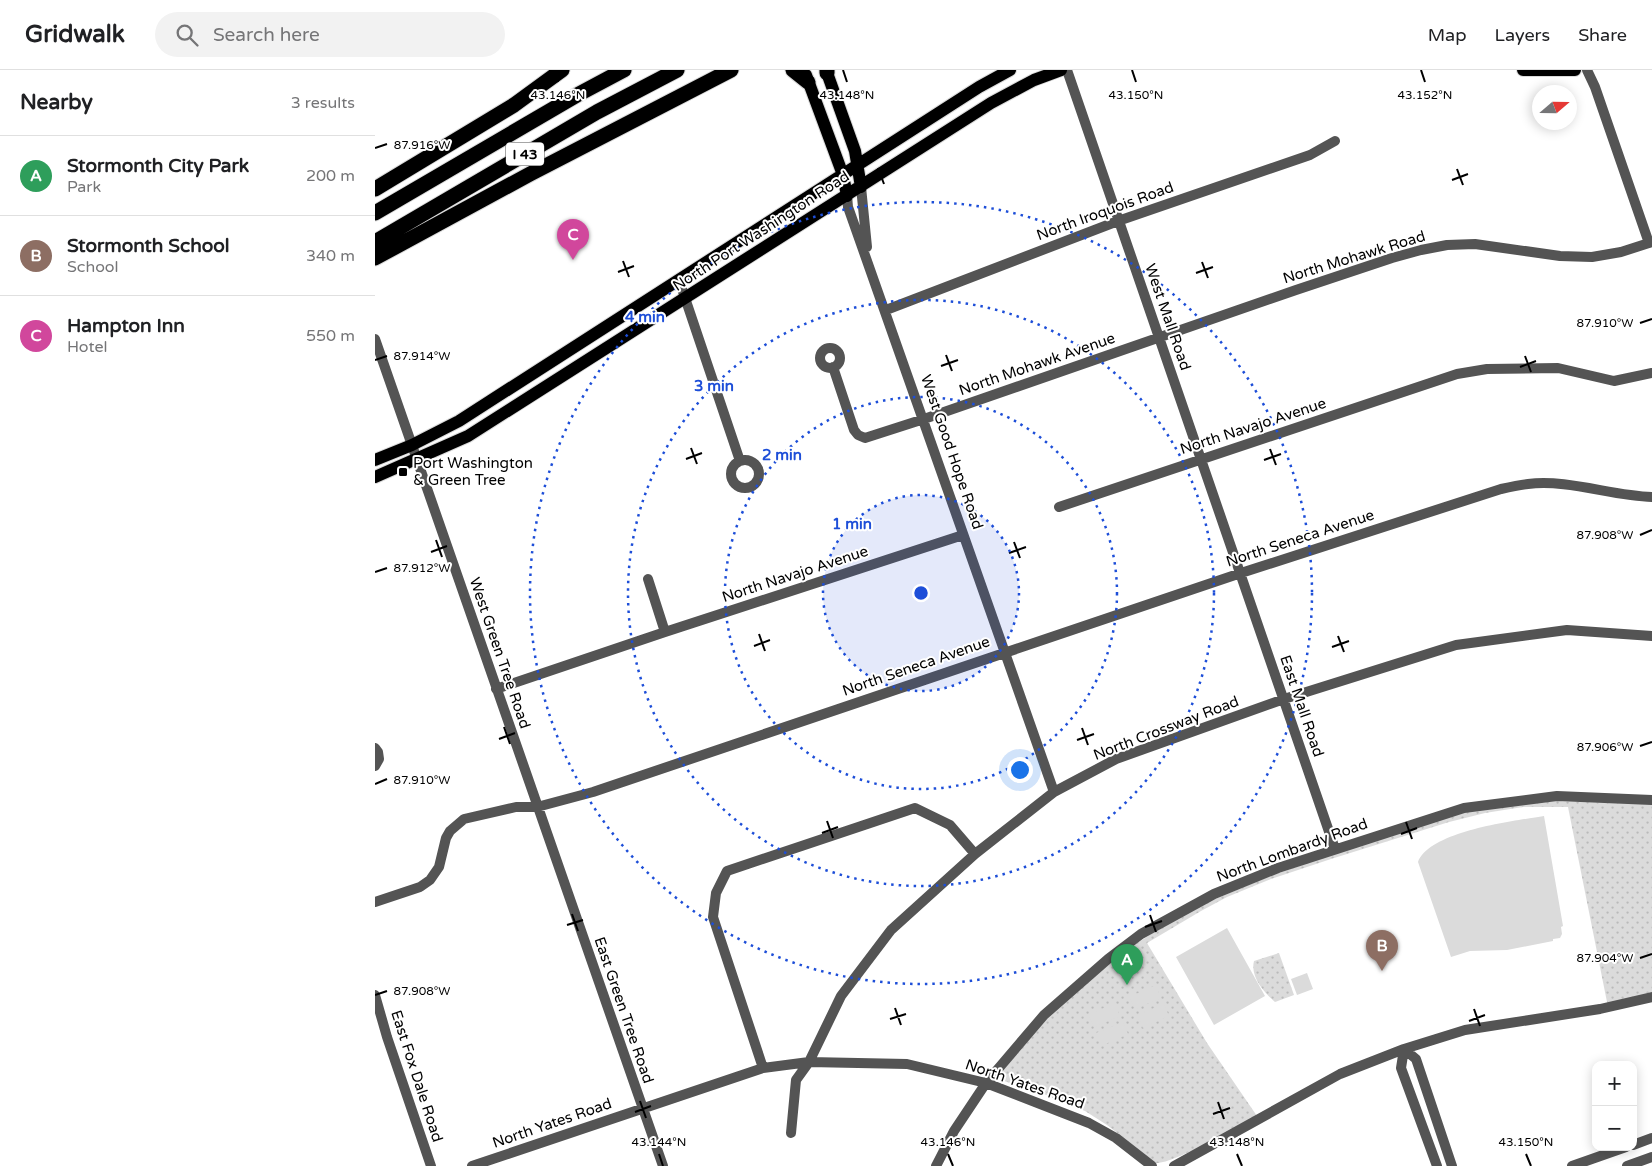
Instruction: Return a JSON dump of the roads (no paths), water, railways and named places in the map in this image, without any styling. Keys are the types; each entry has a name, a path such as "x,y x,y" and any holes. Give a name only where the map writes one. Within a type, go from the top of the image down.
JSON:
{"highway":[{"path":"375,189 514,105 562,70"},
{"name":"I 43","path":"375,213 577,95 624,70"},
{"name":"I 43","path":"375,242 597,112 677,70"},
{"path":"793,70 806,76"},
{"path":"375,258 539,169 731,71"}],"main road":[{"name":"North Port Washington Road","path":"375,460 412,445 459,421 979,87 1011,70"},
{"name":"North Port Washington Road","path":"375,477 468,436 631,334 991,103 1034,80 1061,70"},
{"path":"1523,70 1575,70"},
{"name":"West Good Hope Road","path":"827,71 851,139 858,165 861,187"},
{"name":"West Good Hope Road","path":"806,76 843,175 847,196"},
{"path":"943,110 954,127"},
{"path":"909,133 919,150"},
{"path":"622,316 631,334"},
{"path":"459,421 468,436"}],"street":[{"name":"West Mall Road","path":"1067,70 1241,573"},
{"path":"1587,70 1595,87 1651,242"},
{"name":"North Iroquois Road","path":"886,310 1118,221 1309,156 1335,141"},
{"name":"West Good Hope Road","path":"861,187 869,263"},
{"name":"West Good Hope Road","path":"847,196 963,535 1054,792"},
{"name":"North Mohawk Road","path":"1159,338 1421,250 1475,244 1559,256 1592,257 1621,252 1651,242"},
{"path":"679,280 740,461"},
{"name":"North Mohawk Avenue","path":"833,367 854,430 861,437 871,436 924,419 1159,338"},
{"name":"West Green Tree Road","path":"375,339 537,807"},
{"name":"North Navajo Avenue","path":"1059,507 1457,374 1487,369 1558,368 1614,381 1652,373"},
{"name":"North Seneca Avenue","path":"375,902 420,887 430,880 439,867 446,838 453,826 467,818 516,806 537,807 602,789 1005,651 1501,489 1529,484 1556,484 1638,497 1652,497"},
{"name":"North Navajo Avenue","path":"496,689 963,535"},
{"name":"East Mall Road","path":"1241,573 1335,849"},
{"path":"648,579 665,632"},
{"name":"North Crossway Road","path":"791,1133 796,1080 809,1062 841,996 891,930 975,854 1054,792 1117,759 1284,699 1456,645 1567,630 1652,636"},
{"path":"375,748 379,759 375,766"},
{"name":"North Lombardy Road","path":"936,1166 954,1131 986,1083 1044,1015 1108,959 1141,934 1213,894 1278,868 1464,808 1557,796 1652,800"},
{"name":"East Green Tree Road","path":"537,807 663,1166"},
{"path":"763,1068 713,917 716,893 727,871 915,808 950,825 975,854"},
{"name":"East Fox Dale Road","path":"375,995 387,1037 431,1166"},
{"path":"1173,1166 1340,1074 1404,1049 1465,1030 1601,1009 1652,997"},
{"path":"1404,1049 1401,1068 1437,1166"},
{"path":"1404,1049 1416,1059 1452,1166"},
{"name":"North Yates Road","path":"472,1166 763,1068 809,1062 907,1064 986,1083 1089,1123 1116,1138 1152,1166"},
{"path":"1637,1144 1652,1138"},
{"path":"1573,1166 1592,1163 1618,1151"},
{"path":"1627,1166 1652,1157"}],"place":[{"name":"Hampton Inn","path":"573,260"},
{"name":"Port Washington & Green Tree","path":"403,472"},
{"name":"Stormonth School","path":"1382,971"},
{"name":"Stormonth City Park","path":"1127,985"}]}
